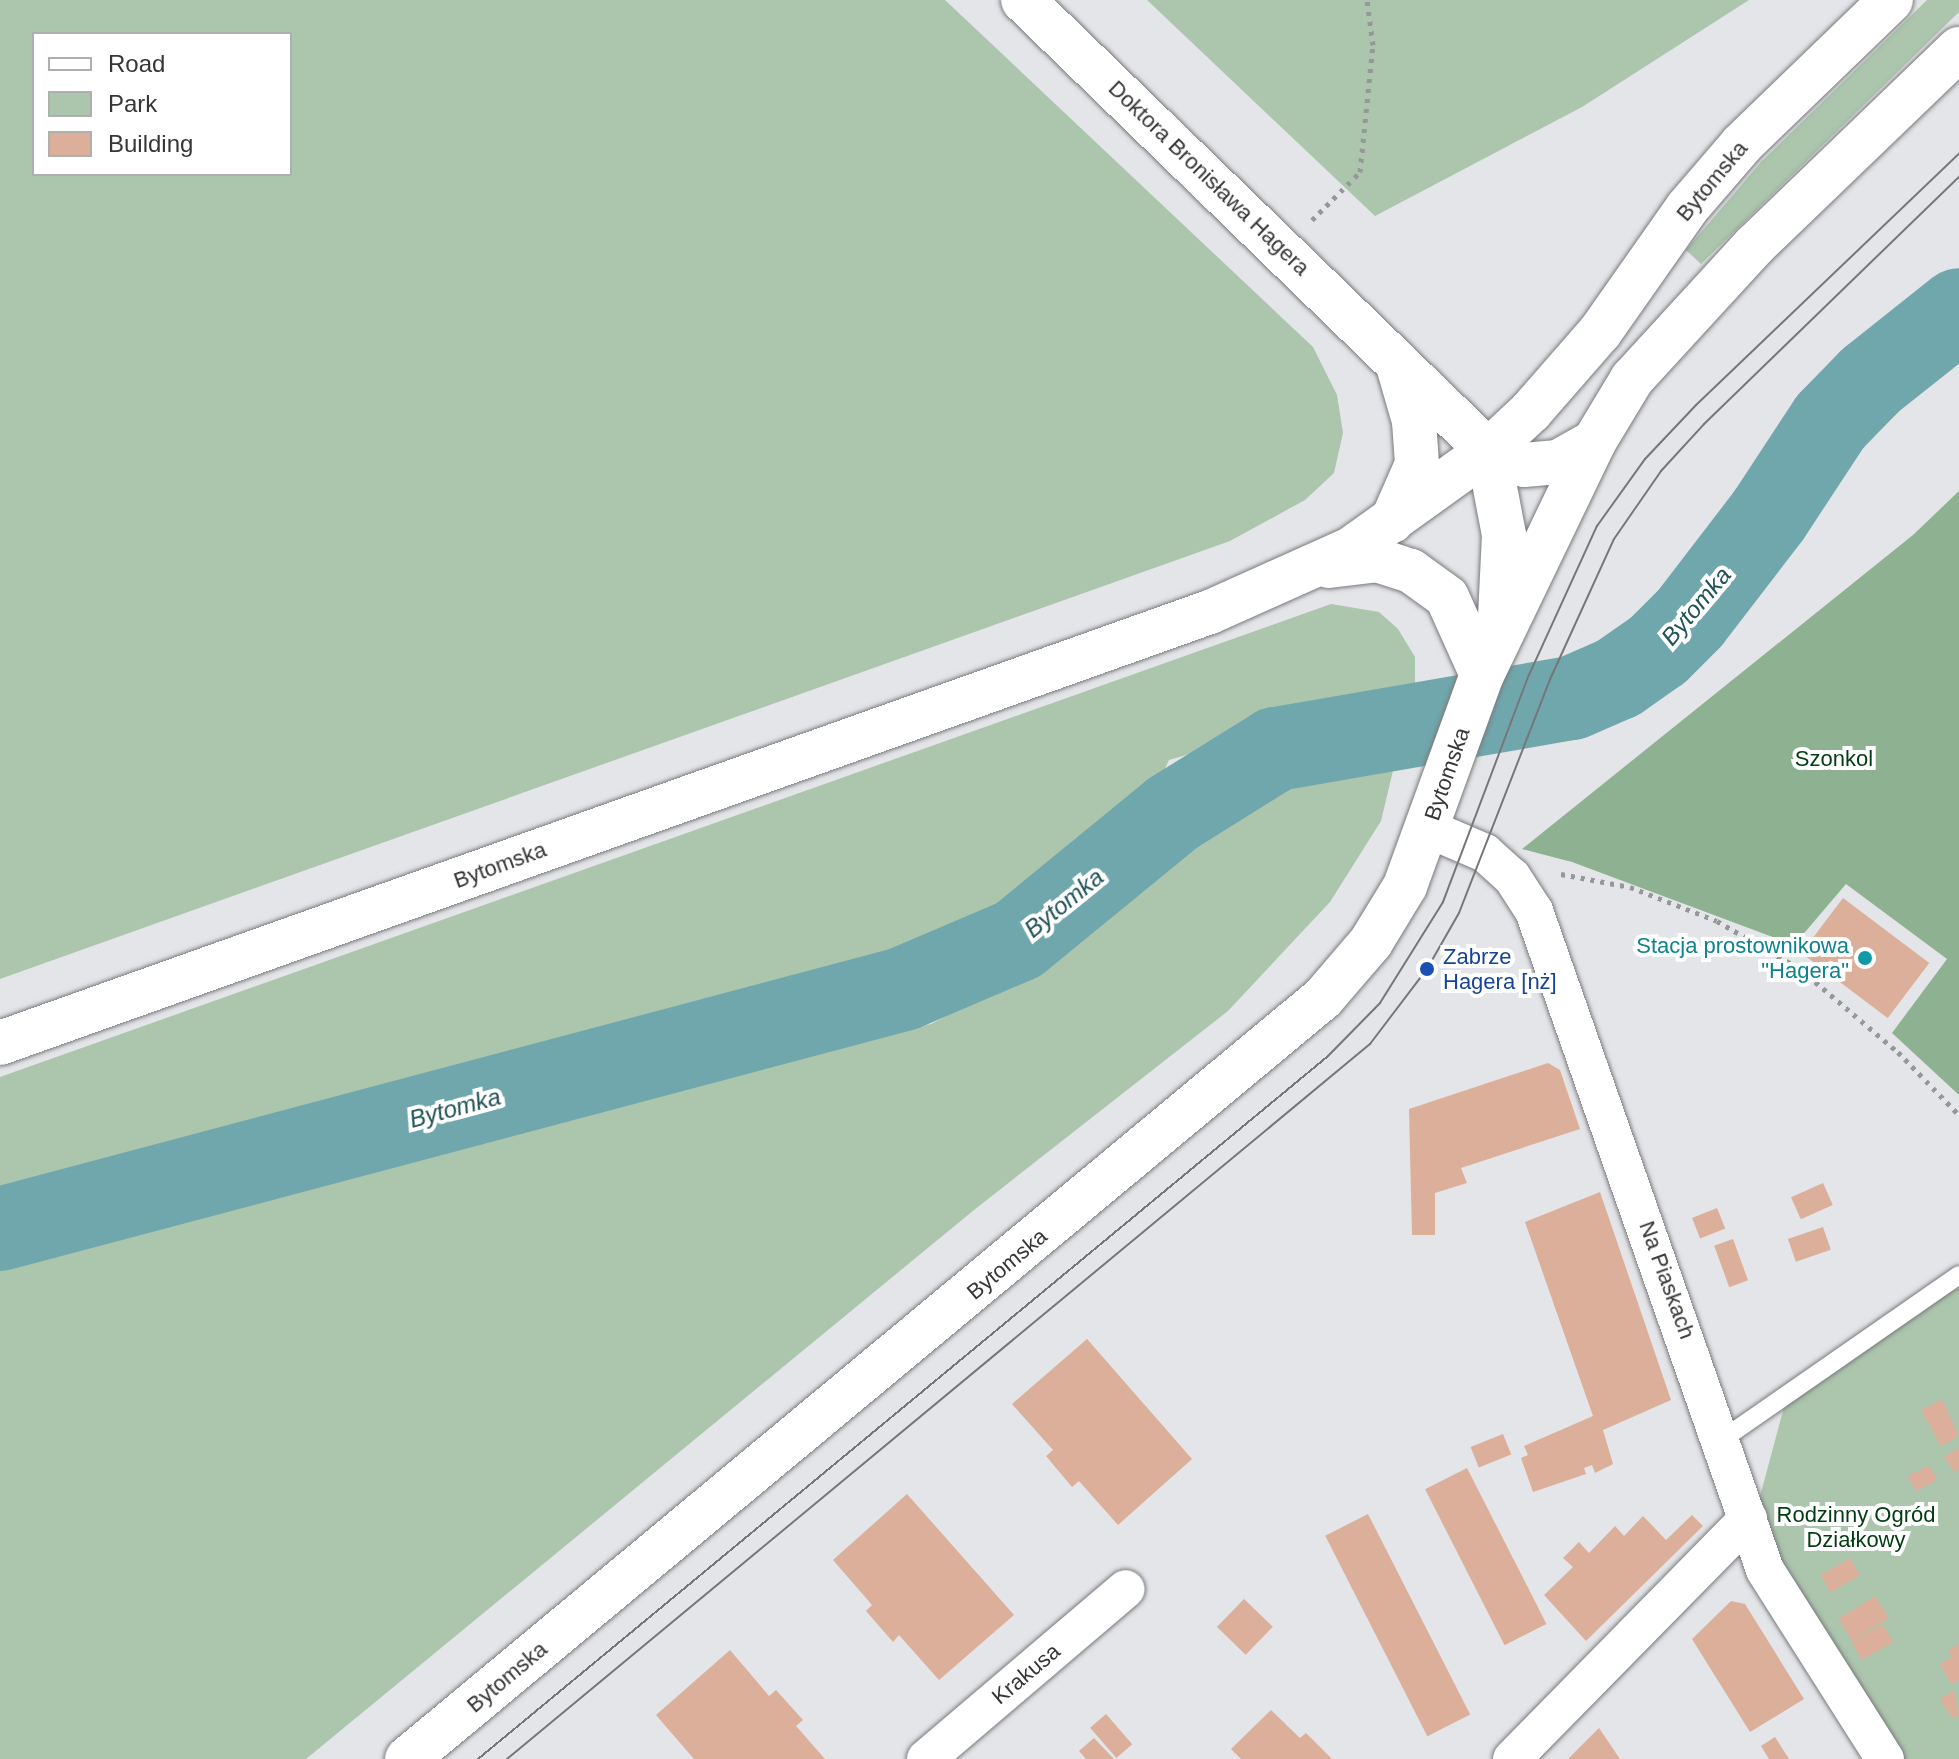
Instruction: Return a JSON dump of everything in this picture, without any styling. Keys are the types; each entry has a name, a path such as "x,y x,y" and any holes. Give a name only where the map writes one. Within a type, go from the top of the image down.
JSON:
{"street":[{"name":"Doktora Bronisława Hagera","path":"1023,0 1395,356 1488,451"},
{"name":"Bytomska","path":"0,1043 1210,612 1314,568 1390,524 1488,451 1571,368 1687,208 1742,144 1891,0"},
{"name":"Bytomska","path":"407,1759 1281,1037 1371,942 1405,886 1482,675 1500,635 1594,442 1632,379 1675,327 1959,49"},
{"path":"1390,524 1417,464 1414,421 1395,356"},
{"name":"Bytomska","path":"1488,451 1524,465 1558,462 1594,442"},
{"name":"Bytomska","path":"1488,451 1504,535 1500,635"},
{"name":"Bytomska","path":"1314,568 1377,560 1411,571 1447,597 1482,675"},
{"name":"Na Piaskach","path":"1434,812 1512,877 1534,911 1723,1439 1748,1519 1780,1599 1885,1759"},
{"path":"1512,1759 1748,1519"},
{"name":"Krakusa","path":"926,1759 1126,1589"}],"lane":[{"path":"1723,1439 1959,1275"}],"path":[{"path":"1283,249 1360,172 1373,45 1367,0"},
{"path":"1512,877 1562,874 1630,887 1717,921 1800,969 1898,1052 1959,1115"}],"green space":[{"path":"0,0 945,0 1313,347 1337,395 1343,433 1334,473 1305,500 1230,541 0,979"},
{"path":"1147,0 1749,0 1582,107 1375,216"},
{"path":"1927,0 1959,0 1959,12 1701,264 1686,250 1761,162"},
{"name":"Szonkol","path":"1959,491 1959,1095 1892,1033 1947,959 1846,884 1794,945 1572,862 1522,849 1913,535"},
{"path":"1331,604 1379,612 1398,629 1415,657 1415,689 1169,760 1137,829 1049,900 923,963 758,1014 0,1198 0,1077"},
{"path":"1396,758 1381,821 1330,902 1228,1011 974,1210 306,1759 0,1759 0,1252 603,1100 931,1024 1069,952 1132,897 1236,790"},
{"name":"Rodzinny Ogród Działkowy","path":"1959,1288 1959,1759 1889,1759 1747,1545 1785,1403 1921,1305"}],"building":[{"name":"Stacja prostownikowa \"Hagera\"","path":"1843,898 1929,963 1888,1018 1801,953"},
{"path":"1548,1063 1560,1070 1580,1129 1461,1168 1467,1183 1435,1193 1435,1235 1412,1235 1409,1109"},
{"path":"1823,1183 1833,1205 1801,1219 1791,1197"},
{"path":"1600,1192 1671,1400 1603,1430 1613,1464 1595,1473 1592,1465 1584,1468 1586,1474 1533,1492 1521,1458 1528,1455 1524,1446 1593,1416 1525,1222"},
{"path":"1717,1208 1725,1228 1700,1239 1692,1218"},
{"path":"1823,1227 1831,1250 1796,1262 1788,1239"},
{"path":"1733,1239 1748,1280 1729,1287 1714,1246"},
{"path":"1087,1339 1192,1459 1118,1525 1079,1481 1072,1487 1046,1456 1053,1450 1012,1404"},
{"path":"1942,1399 1959,1436 1941,1446 1921,1410"},
{"path":"1503,1434 1511,1454 1479,1468 1471,1447"},
{"path":"1959,1447 1959,1470 1955,1473 1944,1457"},
{"path":"1929,1465 1937,1480 1916,1491 1908,1476"},
{"path":"1467,1468 1546,1624 1505,1645 1425,1489"},
{"path":"907,1494 1014,1615 939,1680 899,1635 893,1642 866,1611 872,1605 833,1560"},
{"path":"1368,1514 1470,1714 1427,1736 1325,1536"},
{"path":"1692,1515 1703,1526 1586,1641 1544,1595 1573,1567 1563,1558 1579,1542 1589,1553 1615,1526 1624,1536 1643,1516 1666,1540"},
{"path":"1850,1558 1860,1575 1831,1592 1821,1575"},
{"path":"1875,1596 1889,1618 1852,1641 1839,1619"},
{"path":"1244,1599 1273,1627 1246,1655 1217,1627"},
{"path":"1731,1601 1745,1604 1804,1699 1750,1732 1692,1639"},
{"path":"1883,1624 1893,1642 1862,1660 1852,1641"},
{"path":"1959,1644 1959,1680 1951,1684 1940,1664 1952,1657 1948,1650"},
{"path":"730,1650 769,1696 776,1690 803,1720 796,1726 825,1759 694,1759 656,1715"},
{"path":"1954,1690 1959,1715 1953,1719 1940,1699"},
{"path":"1271,1710 1300,1738 1306,1733 1332,1759 1241,1759 1231,1749"},
{"path":"1106,1714 1132,1744 1116,1758 1090,1728"},
{"path":"1599,1728 1620,1759 1568,1759"},
{"path":"1775,1737 1789,1759 1769,1759 1761,1746"},
{"path":"1094,1738 1114,1759 1086,1759 1079,1751"}],"waterway":[{"name":"Bytomka","path":"0,1229 903,989 1018,940 1173,813 1276,749 1572,698 1618,678 1658,650 1690,618 1769,515 1830,422 1871,380 1959,310"}],"tram line":[{"path":"478,1759 1328,1056 1380,1003 1443,902 1529,675 1597,526 1645,459 1696,405 1959,154"},
{"path":"507,1759 1370,1044 1427,969 1459,913 1552,675 1614,539 1661,471 1704,424 1959,177"}],"place":[{"name":"Stacja prostownikowa \"Hagera\"","path":"1865,958"},
{"name":"Zabrze Hagera [nż]","path":"1427,969"}]}
